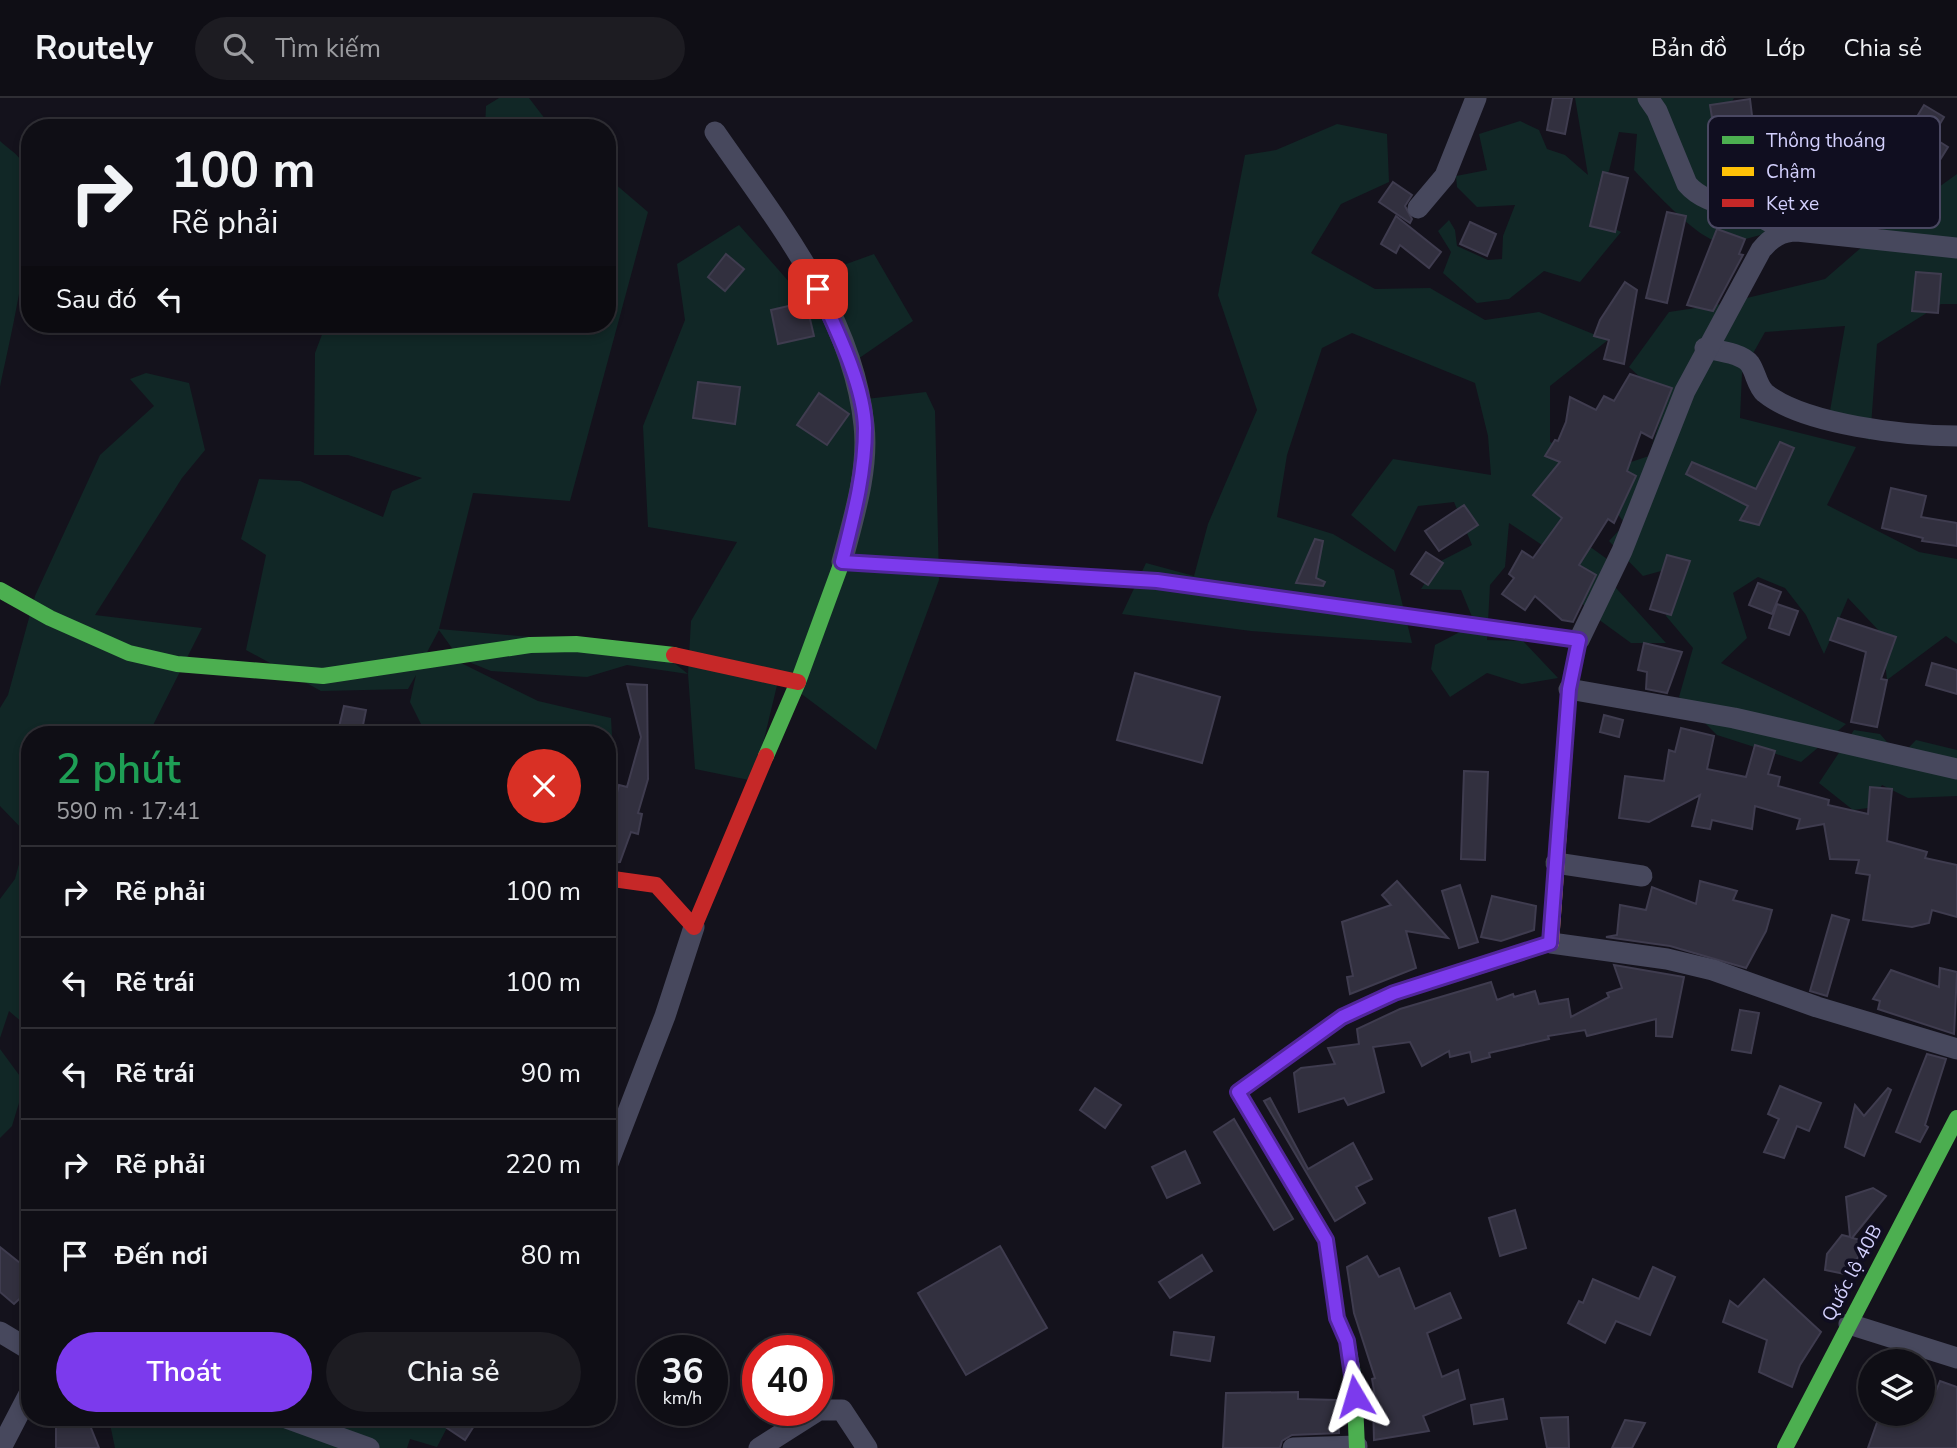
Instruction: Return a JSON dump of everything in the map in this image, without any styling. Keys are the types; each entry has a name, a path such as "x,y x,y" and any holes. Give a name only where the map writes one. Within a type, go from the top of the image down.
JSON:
{"main road":[{"path":"616,880 656,885 694,927 798,682 842,562 1157,581 1579,640 1569,689 1550,943 1394,993 1342,1017 1238,1092 1326,1240 1337,1318 1347,1341 1354,1379 1357,1447"},
{"path":"0,590 50,618 129,653 177,664 323,676 530,645 576,644 651,650 798,682"},
{"name":"Quốc lộ 40B","path":"1785,1448 1849,1324 1947,1158 1957,1118"}],"street":[{"path":"1419,208 1445,176 1476,98"},
{"path":"1648,98 1657,111 1687,184 1694,192 1708,200"},
{"path":"715,132 809,268 838,332 854,381 865,426 860,494 842,562"},
{"path":"1781,228 1786,231 1957,248"},
{"path":"1579,640 1622,551 1685,391 1705,348 1761,250 1770,239 1786,231"},
{"path":"1705,348 1743,358 1749,363 1765,392 1800,410 1914,436 1957,436"},
{"path":"1569,689 1734,718 1957,769"},
{"path":"1556,863 1642,876"},
{"path":"616,1143 665,1016 694,927"},
{"path":"1550,943 1667,959 1713,970 1816,1007 1957,1049"},
{"path":"1849,1324 1957,1358"},
{"path":"0,1332 21,1345"},
{"path":"1,1448 21,1409"},
{"path":"759,1448 819,1410 842,1410 867,1448"},
{"path":"308,1426 369,1448"},
{"path":"1293,1448 1357,1447"}],"green space":[{"path":"499,98 529,98 545,119 485,119 486,106"},
{"path":"1575,98 1734,98 1724,116 1708,116 1708,228 1776,228 1776,231 1732,241 1708,238 1674,210 1634,170 1637,134 1619,132 1609,171 1599,184 1592,217 1621,232 1580,282 1544,271 1509,299 1477,303 1443,273 1451,252 1438,231 1449,220 1455,230 1457,246 1488,260 1502,259 1503,236 1515,205 1477,207 1457,187 1456,176 1487,170 1479,134 1520,121 1539,130 1547,149 1565,155 1588,175"},
{"path":"1337,124 1387,134 1389,182 1341,204 1311,253 1375,289 1430,288 1485,320 1539,312 1608,340 1550,386 1550,442 1607,470 1649,456 1666,401 1629,367 1669,312 1722,304 1825,279 1884,228 1940,228 1940,186 1957,174 1957,304 1941,304 1877,344 1870,440 1828,422 1845,326 1765,332 1742,373 1740,418 1856,447 1827,505 1919,552 1957,559 1957,644 1946,636 1887,680 1882,634 1848,598 1824,654 1806,615 1785,588 1758,577 1733,593 1747,638 1721,663 1846,724 1801,762 1717,735 1679,697 1693,648 1666,616 1673,587 1690,563 1643,576 1609,541 1625,524 1600,489 1564,528 1607,559 1616,588 1666,643 1631,643 1587,611 1554,553 1509,523 1505,567 1490,585 1487,640 1523,641 1558,678 1522,684 1487,673 1450,697 1431,669 1435,645 1475,624 1461,590 1421,589 1439,562 1472,545 1454,502 1418,506 1395,552 1351,515 1393,459 1491,475 1488,436 1475,383 1352,333 1322,348 1287,455 1277,517 1333,534 1394,570 1412,643 1251,631 1122,614 1146,563 1194,576 1208,524 1257,410 1218,295 1245,155 1276,150"},
{"path":"0,141 21,162 21,281 0,387"},
{"path":"616,185 648,212 616,331"},
{"path":"739,225 791,284 874,254 913,321 855,361 866,399 926,392 935,411 939,580 876,750 779,677 754,781 695,769 688,674 691,621 737,542 648,527 643,426 685,320 677,264"},
{"path":"323,333 615,333 570,501 473,493 439,629 633,646 668,658 688,674 627,665 587,677 491,671 459,658 439,630 418,669 451,658 538,701 611,718 611,726 422,726 410,702 416,675 408,689 321,691 246,650 266,555 241,539 259,479 300,481 383,517 392,491 422,478 348,455 314,455 315,353"},
{"path":"146,373 189,383 205,450 182,478 95,615 202,628 153,726 21,726 21,828 0,806 0,708 8,695 35,596 100,455 154,406 130,379"},
{"path":"1854,730 1880,734 1900,757 1916,740 1957,750 1957,796 1908,798 1882,785 1868,808 1853,810 1819,783"},
{"path":"21,856 21,1021 9,1011 0,1038 0,899 15,879"},
{"path":"0,1049 21,1078 21,1096 12,1126 0,1138"},
{"path":"110,1426 448,1426 437,1447 410,1439 407,1448 115,1448"}],"building":[{"path":"1553,98 1572,98 1565,134 1547,130"},
{"path":"1750,99 1752,116 1712,116 1710,105"},
{"path":"1924,105 1944,117 1940,124 1940,116 1917,116"},
{"path":"1940,142 1948,147 1940,160"},
{"path":"1603,172 1628,178 1615,232 1590,226"},
{"path":"1393,182 1412,195 1405,206 1412,219 1410,223 1379,202"},
{"path":"1667,212 1686,216 1667,303 1646,298"},
{"path":"1396,216 1441,252 1429,268 1400,245 1396,253 1381,244"},
{"path":"1470,222 1496,234 1487,256 1460,244"},
{"path":"1717,229 1745,239 1739,254 1743,255 1713,311 1687,305"},
{"path":"726,254 744,269 725,291 708,277"},
{"path":"1916,272 1941,274 1938,313 1912,311"},
{"path":"1625,282 1637,290 1624,364 1604,359 1609,340 1594,336 1600,320"},
{"path":"806,302 814,336 778,344 771,310"},
{"path":"1630,374 1672,388 1652,438 1641,432 1627,471 1636,476 1614,523 1608,519 1579,565 1596,575 1573,622 1562,620 1535,596 1525,610 1502,594 1514,578 1509,574 1522,551 1533,558 1562,518 1533,495 1560,462 1545,456 1555,440 1558,441 1566,422 1570,397 1596,410 1604,396 1614,401"},
{"path":"698,382 740,387 735,424 693,418"},
{"path":"819,393 849,414 827,445 797,425"},
{"path":"1780,442 1794,448 1759,525 1740,520 1748,506 1686,474 1692,462 1756,489"},
{"path":"1891,488 1926,496 1921,517 1957,523 1957,546 1922,541 1923,538 1882,528"},
{"path":"1464,505 1478,525 1439,551 1425,531"},
{"path":"1315,539 1323,541 1316,578 1325,582 1323,586 1296,583"},
{"path":"1426,552 1443,563 1428,585 1411,574"},
{"path":"1667,555 1690,561 1671,615 1650,609"},
{"path":"1758,583 1781,592 1772,614 1749,605"},
{"path":"1777,604 1798,611 1789,635 1769,628"},
{"path":"1838,618 1896,637 1881,679 1887,680 1877,727 1851,722 1866,652 1830,640"},
{"path":"1644,643 1682,652 1667,693 1646,689 1647,672 1638,670"},
{"path":"1932,663 1957,670 1957,694 1926,685"},
{"path":"1135,673 1220,697 1202,763 1117,740"},
{"path":"627,684 647,685 648,779 638,813 642,814 638,834 631,832 620,862 616,862 616,796 619,785 627,787 641,737"},
{"path":"344,706 366,710 363,726 339,726"},
{"path":"1604,715 1623,720 1619,737 1600,732"},
{"path":"1681,728 1714,736 1707,769 1746,777 1755,745 1775,751 1768,774 1780,777 1778,786 1829,800 1828,805 1868,814 1870,787 1892,789 1887,841 1927,852 1925,858 1957,865 1957,917 1932,910 1929,923 1912,927 1863,920 1870,875 1856,873 1859,860 1830,859 1824,824 1797,829 1800,819 1755,806 1752,829 1712,820 1710,829 1692,826 1700,795 1649,822 1619,818 1625,776 1664,781 1669,750 1675,752"},
{"path":"1464,771 1488,772 1485,860 1461,859"},
{"path":"1397,881 1448,938 1406,931 1416,968 1350,994 1347,977 1353,976 1342,922 1391,905 1382,895"},
{"path":"1700,881 1737,891 1733,900 1772,910 1766,931 1746,968 1670,946 1606,937 1617,935 1620,905 1646,910 1652,887 1696,904"},
{"path":"1460,885 1478,942 1459,948 1442,891"},
{"path":"1492,896 1536,906 1534,930 1501,941 1481,937"},
{"path":"1832,915 1849,920 1827,996 1810,991"},
{"path":"1614,965 1684,977 1672,1037 1656,1036 1656,1019 1587,1036 1585,1030 1548,1036 1549,1039 1489,1053 1490,1057 1472,1062 1470,1052 1450,1057 1449,1051 1422,1066 1410,1042 1373,1047 1384,1092 1348,1105 1344,1098 1299,1112 1294,1073 1301,1068 1335,1064 1328,1048 1359,1044 1357,1029 1400,1009 1491,982 1497,1000 1513,994 1514,997 1535,991 1539,1004 1568,999 1571,1017 1609,997 1607,993 1622,988"},
{"path":"1940,968 1957,972 1954,1034 1878,1009 1880,1001 1873,999 1891,970 1939,987"},
{"path":"1740,1010 1759,1013 1751,1053 1732,1050"},
{"path":"1927,1054 1946,1059 1925,1125 1928,1127 1920,1142 1896,1132"},
{"path":"1780,1086 1821,1103 1809,1131 1797,1126 1784,1158 1764,1152 1779,1119 1768,1114"},
{"path":"1095,1088 1121,1105 1105,1128 1080,1110"},
{"path":"1888,1088 1891,1090 1864,1156 1845,1147 1855,1105 1864,1116"},
{"path":"1270,1098 1308,1169 1353,1143 1372,1179 1356,1187 1365,1203 1335,1221 1264,1101"},
{"path":"1234,1119 1293,1219 1274,1230 1214,1132"},
{"path":"1185,1151 1200,1183 1167,1198 1152,1167"},
{"path":"1873,1188 1886,1196 1852,1238 1865,1241 1850,1275 1825,1270 1827,1254 1842,1235 1850,1237 1846,1197"},
{"path":"1515,1210 1526,1248 1500,1256 1489,1218"},
{"path":"1000,1246 1047,1328 966,1375 918,1293"},
{"path":"0,1247 21,1264 21,1297 14,1304 0,1292"},
{"path":"1202,1255 1212,1271 1170,1298 1159,1282"},
{"path":"1367,1256 1379,1277 1399,1268 1415,1309 1450,1293 1461,1318 1427,1333 1442,1377 1458,1370 1465,1399 1423,1416 1429,1431 1374,1440 1373,1402 1376,1402 1372,1379 1375,1378 1354,1313 1347,1267"},
{"path":"1653,1267 1675,1277 1650,1335 1616,1321 1605,1343 1568,1323 1579,1301 1583,1303 1593,1279 1639,1299"},
{"path":"1764,1279 1821,1332 1800,1365 1792,1387 1759,1372 1767,1340 1723,1322 1730,1301 1738,1307"},
{"path":"1174,1332 1214,1337 1210,1361 1171,1355"},
{"path":"1940,1381 1957,1387 1957,1448 1868,1448 1876,1426 1935,1426 1936,1391"},
{"path":"1298,1392 1298,1399 1337,1400 1339,1433 1292,1435 1282,1441 1280,1448 1223,1448 1226,1393"},
{"path":"1503,1399 1507,1419 1474,1424 1471,1405"},
{"path":"1568,1417 1569,1448 1547,1448 1541,1418"},
{"path":"1625,1420 1645,1423 1632,1448 1612,1448"},
{"path":"56,1426 90,1426 99,1448 56,1448"},
{"path":"444,1426 474,1426 465,1440"}],"traffic: fast":[{"path":"766,756 798,682 842,562 1157,581 1528,633"},
{"path":"0,590 50,618 129,653 177,664 323,676 530,645 576,644 674,655"},
{"path":"1357,1448 1354,1379 1347,1341 1337,1318 1326,1240 1238,1092 1342,1017 1394,993 1498,960"},
{"path":"1785,1448 1957,1118"}],"traffic: slow":[{"path":"1498,960 1551,943 1569,689 1579,640 1528,633"}],"traffic: jam":[{"path":"674,655 798,682"},
{"path":"616,879 656,885 694,927 766,756"}],"route":[{"path":"818,289 838,332 865,426 860,494 842,562 1157,581 1579,640 1569,689 1550,943 1394,993 1342,1017 1238,1092 1326,1240 1337,1318 1347,1341 1355,1396"}]}
